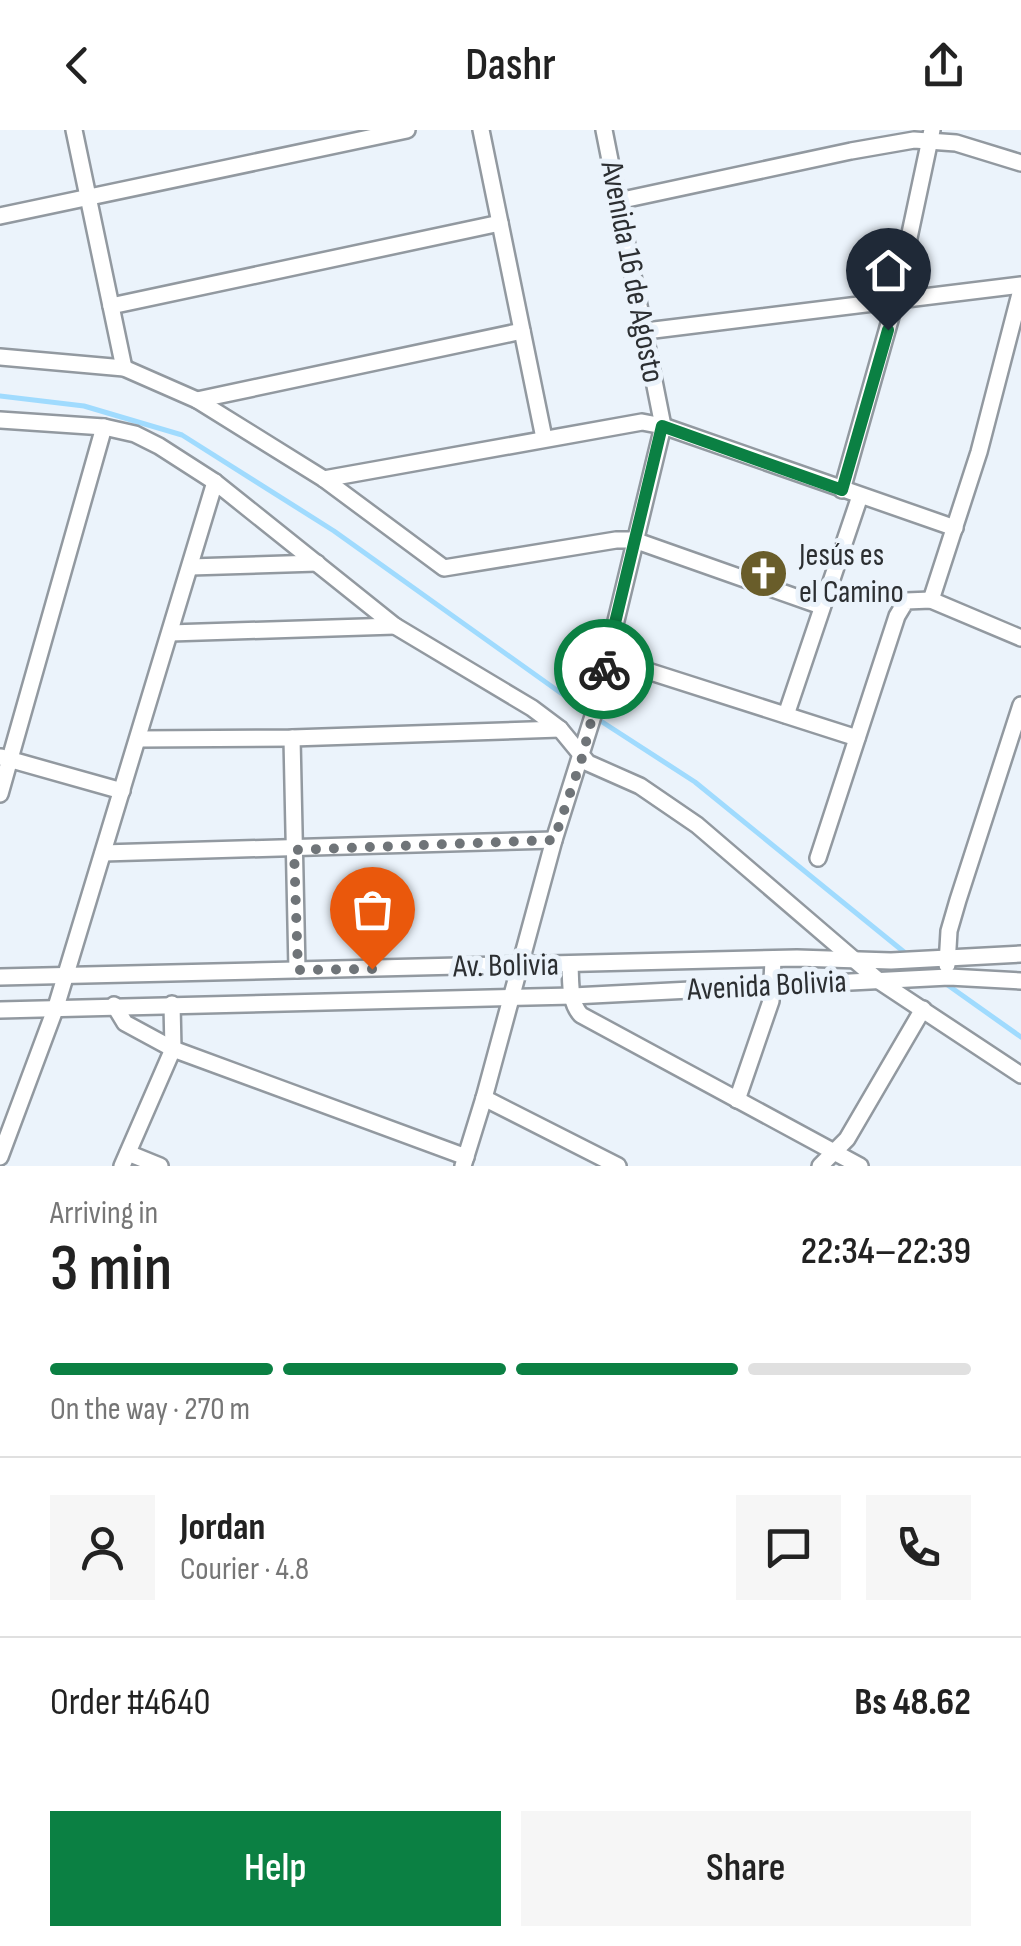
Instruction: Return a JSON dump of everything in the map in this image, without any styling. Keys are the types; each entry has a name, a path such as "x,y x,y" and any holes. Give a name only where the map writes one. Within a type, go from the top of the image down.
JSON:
{"street":[{"path":"74,130 124,368"},
{"path":"0,216 327,138 407,130"},
{"path":"481,130 544,438"},
{"name":"Avenida 16 de Agosto","path":"464,1161 554,840 582,758 662,426 604,130"},
{"path":"618,201 931,135 1021,162"},
{"path":"842,490 896,299 931,135"},
{"path":"110,306 500,223"},
{"path":"646,331 896,299 1021,288 1014,356 931,600"},
{"path":"197,400 522,331"},
{"path":"0,357 124,368 197,400 324,480 444,568 634,540 821,606"},
{"path":"0,420 135,434 216,482 395,626 532,708 560,729 582,758 604,772 640,786 697,825 879,981 1021,1074"},
{"path":"324,480 642,422 955,528"},
{"path":"0,794 5,758 104,428"},
{"path":"1,1153 66,976 216,482"},
{"path":"786,715 860,496"},
{"path":"190,567 317,563"},
{"path":"818,858 901,606 911,599 931,600 1021,638"},
{"path":"170,633 395,626"},
{"path":"607,658 857,738"},
{"path":"949,977 938,958 1021,706"},
{"path":"138,739 560,729"},
{"path":"292,738 298,970"},
{"path":"5,758 122,790"},
{"path":"104,853 554,840"},
{"name":"Av. Bolivia","path":"4,974 891,961 1021,954"},
{"path":"737,1100 767,1016 773,986 772,960"},
{"path":"570,965 572,996 581,1014 860,1166"},
{"name":"Avenida Bolivia","path":"512,996 949,977 1021,982"},
{"name":"Av. Bolivia","path":"0,1010 512,996"},
{"path":"160,1166 125,1160 174,1049 172,1004"},
{"path":"114,1005 125,1023 174,1049 464,1161"},
{"path":"820,1166 847,1139 923,1009"},
{"path":"484,1098 618,1166"}],"waterway":[{"path":"0,396 84,406 182,435 334,531 593,716 695,782 909,956"},
{"path":"942,981 1021,1037"}],"way so far":[{"path":"372,969 298,970 294,850 554,840 582,758 604,669"}],"place":[{"name":"Jesús es el Camino","path":"764,573"}],"route":[{"path":"604,669 662,426 842,490 888,330"}]}
